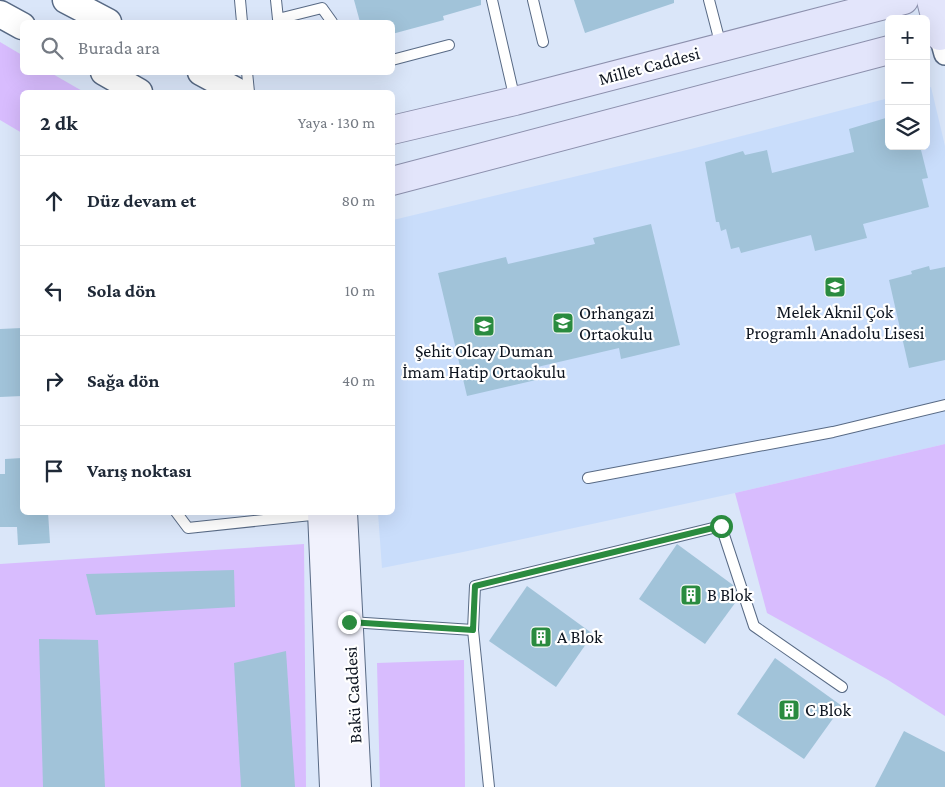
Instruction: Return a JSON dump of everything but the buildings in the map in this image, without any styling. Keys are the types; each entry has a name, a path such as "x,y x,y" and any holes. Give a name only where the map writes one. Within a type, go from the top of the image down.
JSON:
{"main road":[{"name":"Millet Caddesi","path":"395,129 515,101 904,0"},
{"path":"931,0 939,41"},
{"path":"395,180 885,51"},
{"name":"Bakü Caddesi","path":"329,515 349,622 357,787"},
{"name":"Bakü Caddesi","path":"329,515 334,787"}],"street":[{"path":"66,0 104,20"},
{"path":"0,14 20,25"},
{"path":"108,75 130,90"},
{"path":"207,75 234,90"}],"lane":[{"path":"240,0 242,20"},
{"path":"276,0 278,19 322,8 331,20"},
{"path":"492,0 515,101"},
{"path":"534,0 543,42"},
{"path":"708,0 721,47"},
{"path":"395,59 449,45"},
{"path":"247,75 249,90"},
{"path":"588,478 824,434 945,405"},
{"path":"178,515 188,528 285,515"},
{"path":"489,787 473,630 475,586 721,526 754,626 842,687"},
{"path":"349,622 473,630"}],"shaded area":[{"path":"0,42 20,54 20,75 54,75 81,90 20,90 20,132 0,120"},
{"name":"Orhangazi Ortaokulu","path":"931,87 945,146 945,444 735,493 382,568 378,515 395,515 395,220 691,149 885,99 885,150 930,150"},
{"path":"945,444 945,716 888,680 767,613 735,493"},
{"path":"304,544 306,787 0,787 0,564"},
{"path":"464,660 465,787 380,787 377,663"}],"place":[{"name":"Melek Aknil Çok Programlı Anadolu Lisesi","path":"835,287"},
{"name":"Orhangazi Ortaokulu","path":"563,323"},
{"name":"Şehit Olcay Duman İmam Hatip Ortaokulu","path":"484,326"},
{"name":"B Blok","path":"691,595"},
{"name":"A Blok","path":"541,637"},
{"name":"C Blok","path":"789,710"}],"route":[{"path":"349,622 473,630 475,586 721,526"}]}
